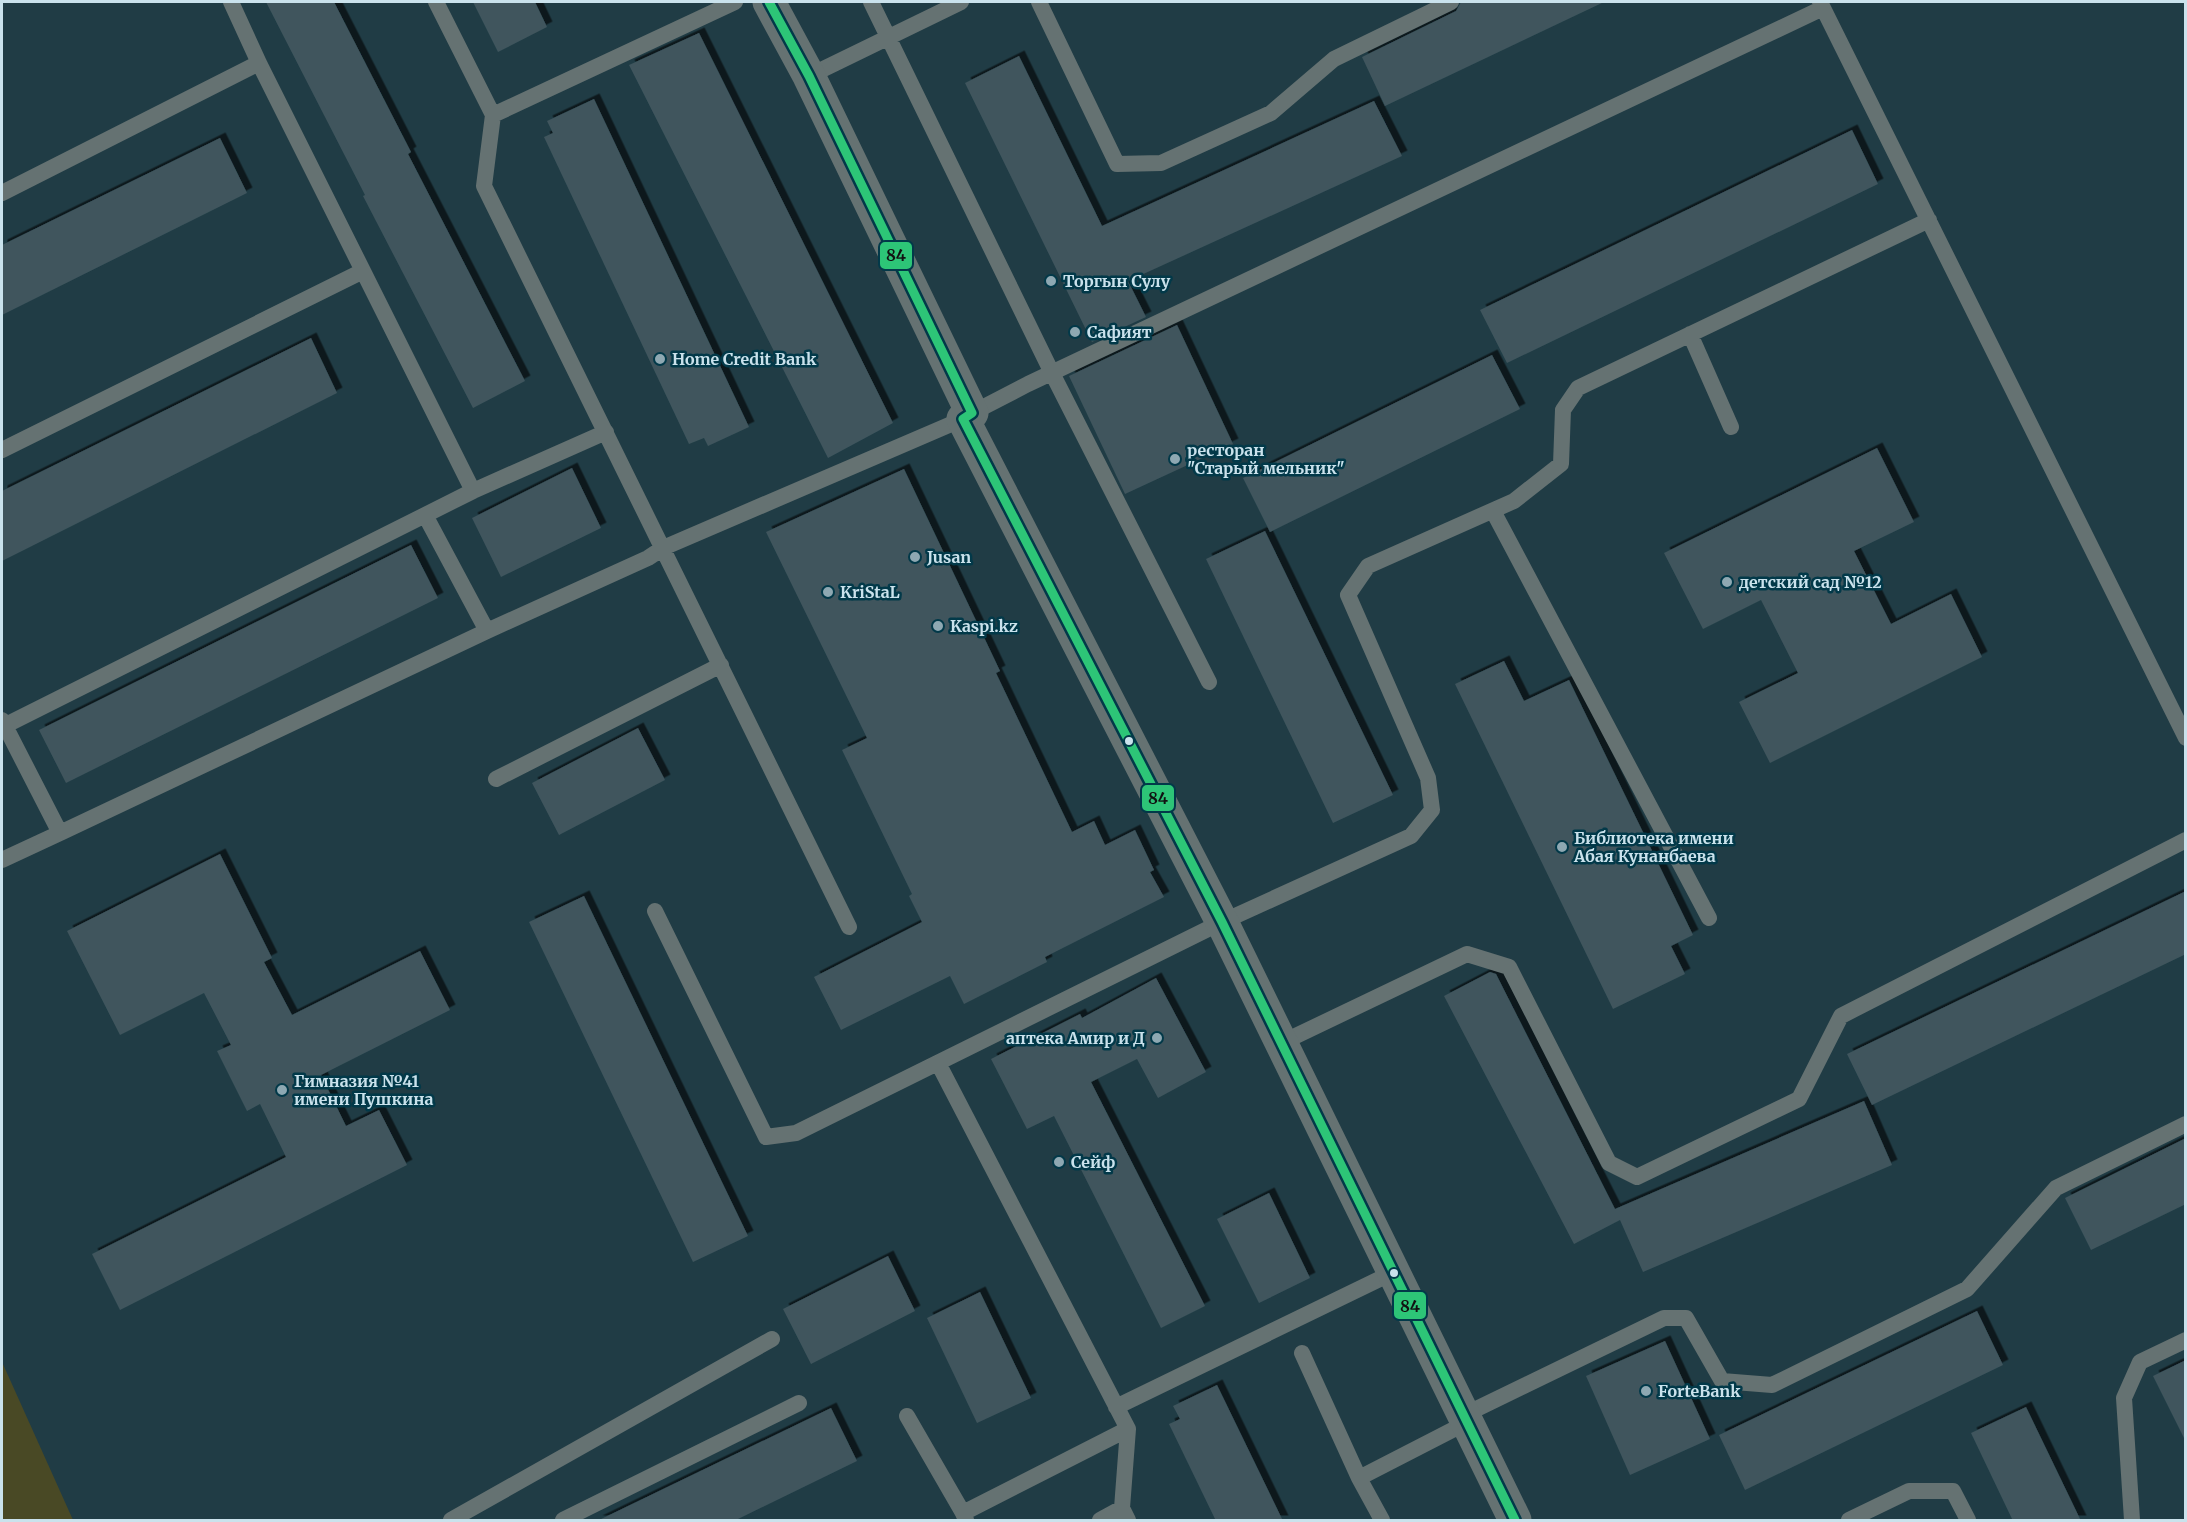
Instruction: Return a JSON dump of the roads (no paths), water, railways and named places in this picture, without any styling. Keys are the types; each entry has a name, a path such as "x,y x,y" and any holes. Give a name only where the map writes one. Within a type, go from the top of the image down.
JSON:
{"street":[{"path":"769,2 809,76 968,416 1222,922 1515,1521"}],"lane":[{"path":"231,2 259,63 473,491"},
{"path":"435,2 493,115 484,186 849,927"},
{"path":"493,115 735,2"},
{"path":"871,2 1052,373 1209,682"},
{"path":"809,76 961,2"},
{"path":"1039,2 1117,164 1161,164 1271,113 1334,59 1451,2"},
{"path":"2,860 648,558 663,548 968,416 1052,373 1822,5 2186,738"},
{"path":"2,193 259,63"},
{"path":"656,911 766,1137 796,1134 1222,922 1411,836 1432,810 1428,778 1348,595 1368,566 1514,501 1561,464 1563,410 1578,388 1929,220"},
{"path":"2,450 363,271"},
{"path":"1690,334 1731,427"},
{"path":"60,833 3,723 473,491 606,432"},
{"path":"1493,511 1709,918"},
{"path":"425,515 487,632"},
{"path":"496,779 721,665"},
{"path":"1281,1043 1467,954 1509,968 1609,1163 1637,1177 1799,1099 1841,1016 2186,840"},
{"path":"938,1063 1128,1429 1125,1514 1100,1521"},
{"path":"1359,1478 1465,1419 1664,1318 1686,1318 1722,1381 1772,1385 1967,1289 2056,1188 2186,1124"},
{"path":"1116,1407 1394,1272"},
{"path":"451,1521 772,1340"},
{"path":"2132,1521 2124,1398 2140,1362 2186,1340"},
{"path":"1302,1353 1359,1478 1382,1521"},
{"path":"563,1521 799,1403"},
{"path":"908,1416 965,1517 1128,1429"},
{"path":"1849,1521 1909,1491 1953,1491 1968,1521"}],"place":[{"name":"Торгын Сулу","path":"1051,281"},
{"name":"Сафият","path":"1075,332"},
{"name":"Home Credit Bank","path":"660,359"},
{"name":"ресторан \"Старый мельник\"","path":"1175,459"},
{"name":"Jusan","path":"915,557"},
{"name":"детский сад №12","path":"1727,582"},
{"name":"KriStaL","path":"828,592"},
{"name":"Kaspi.kz","path":"938,626"},
{"name":"Библиотека имени Абая Кунанбаева","path":"1562,847"},
{"name":"аптека Амир и Д","path":"1157,1038"},
{"name":"Гимназия №41 имени Пушкина","path":"282,1090"},
{"name":"Сейф","path":"1059,1162"},
{"name":"ForteBank","path":"1646,1391"}]}
